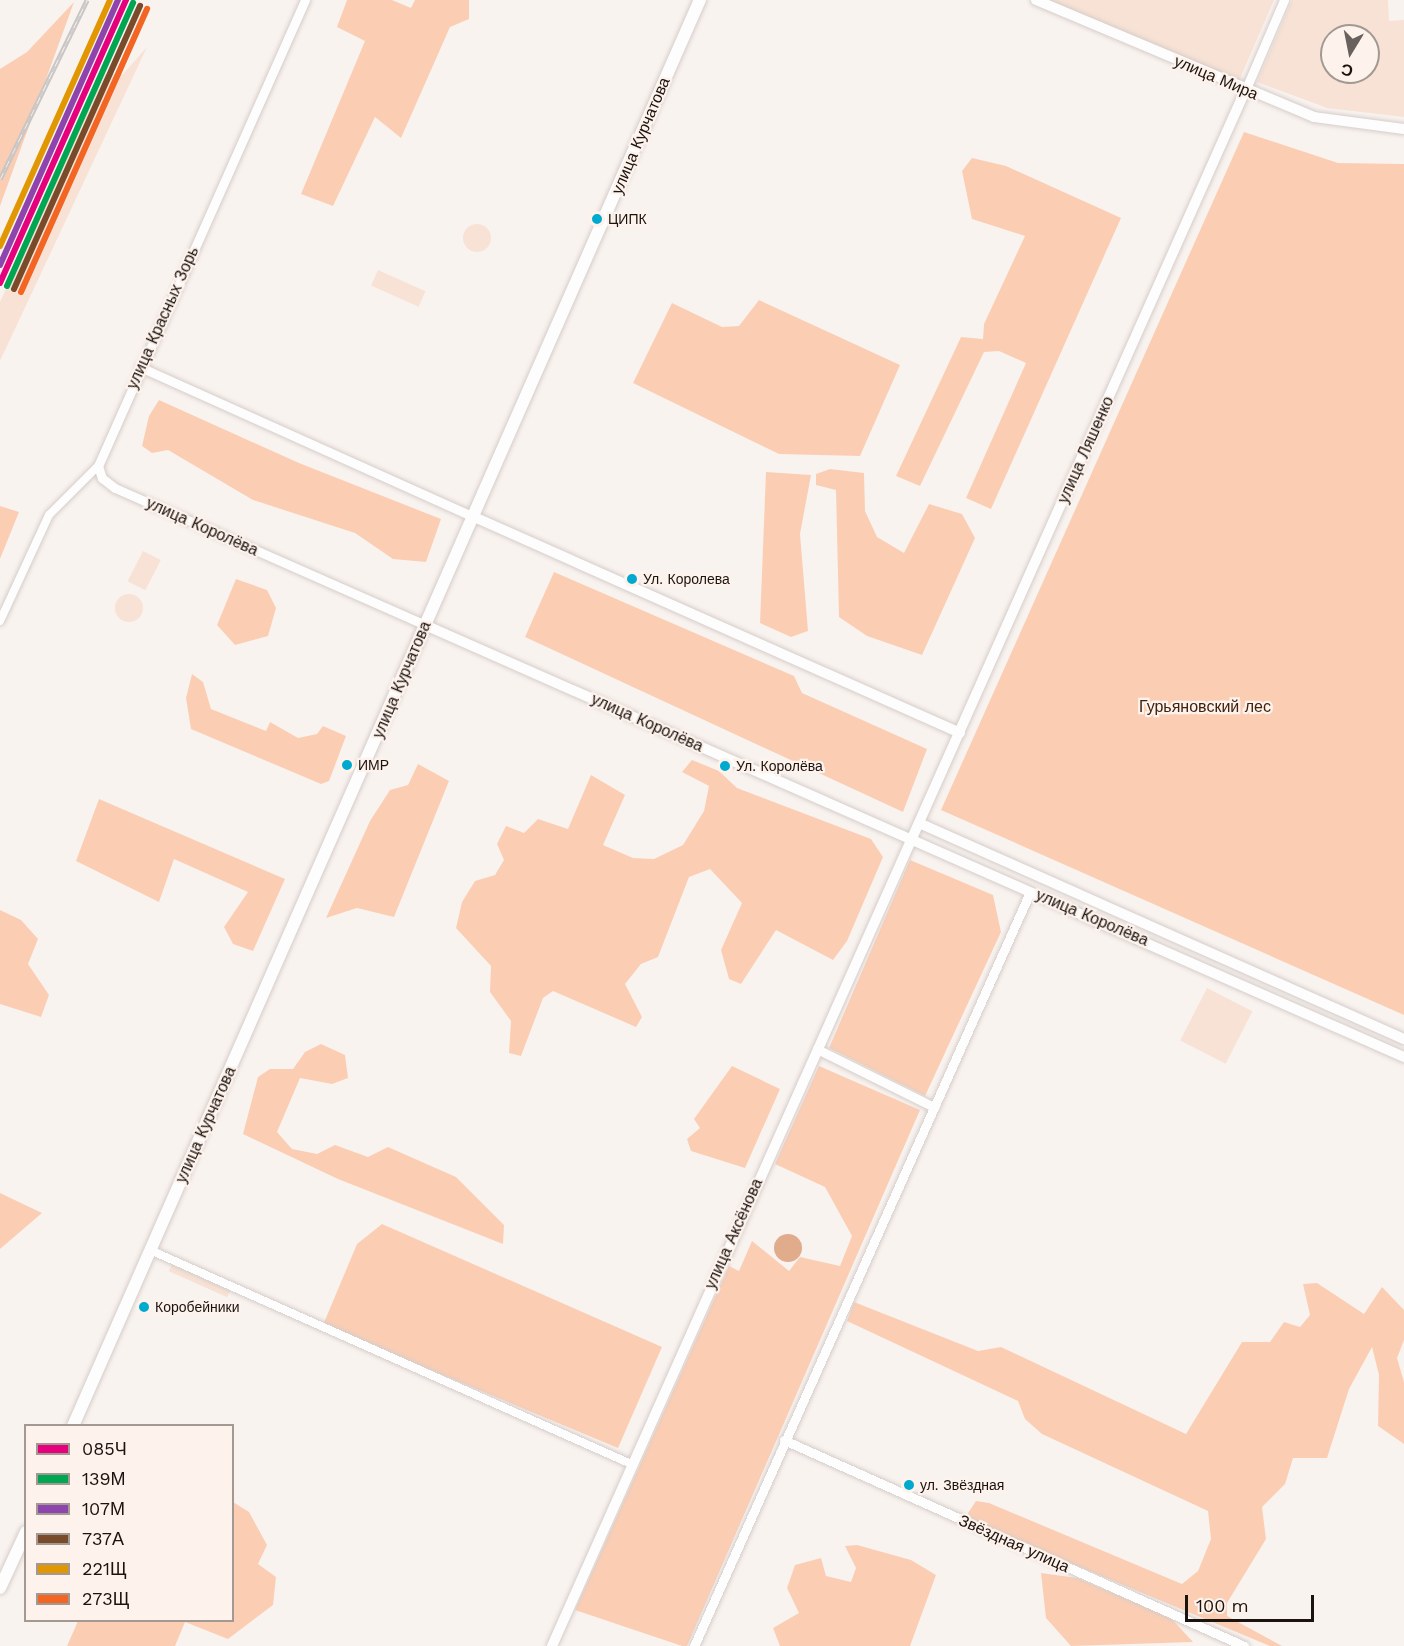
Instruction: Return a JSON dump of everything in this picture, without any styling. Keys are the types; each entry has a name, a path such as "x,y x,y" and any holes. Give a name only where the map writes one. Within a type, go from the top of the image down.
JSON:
{"main road":[{"name":"улица Курчатова","path":"73,1424 700,0"},
{"name":"улица Мира","path":"1036,0 1245,91 1314,117 1404,129"},
{"name":"улица Ляшенко","path":"919,823 1245,91"},
{"path":"472,516 960,733"},
{"name":"улица Королёва","path":"425,625 1404,1057"},
{"name":"улица Королёва","path":"919,823 1037,878 1404,1039"},
{"name":"улица Аксёнова","path":"552,1646 631,1464 919,823"},
{"path":"1030,892 1037,878"},
{"path":"0,1588 24,1536"}],"street":[{"name":"улица Красных Зорь","path":"0,621 49,515 98,466 140,367 305,0"},
{"name":"улица Ляшенко","path":"1245,91 1284,0"},
{"path":"140,367 472,516"},
{"name":"улица Королёва","path":"98,466 102,478 126,493 425,625"},
{"path":"694,1646 1030,892"},
{"path":"817,1049 934,1107"},
{"path":"150,1250 631,1464"},
{"name":"Звёздная улица","path":"784,1440 1244,1646"}],"shaded area":[{"path":"1049,0 1274,0 1238,83"},
{"path":"1292,0 1388,0 1389,21 1404,20 1404,117 1327,108 1257,82"},
{"path":"147,47 0,361 0,302 105,74 123,74"},
{"path":"477,224 487,228 491,238 487,248 477,252 467,248 463,238 467,228"},
{"path":"378,270 426,291 419,307 371,286"},
{"path":"143,551 161,560 145,590 128,581"},
{"path":"129,594 139,598 143,608 139,618 129,622 119,618 115,608 119,598"},
{"path":"1207,988 1252,1011 1226,1064 1180,1041"},
{"path":"788,1234 798,1238 802,1248 798,1258 788,1262 778,1258 774,1248 778,1238"},
{"path":"172,1264 230,1290 227,1297 169,1271"}],"green space":[{"path":"347,0 392,0 411,8 415,0 469,0 469,19 450,27 401,138 375,117 333,206 301,194 365,41 337,27"},
{"path":"74,2 0,206 0,69 27,52"},
{"name":"Гурьяновский лес","path":"1244,132 1338,163 1404,164 1404,1015 941,810"},
{"path":"972,158 1006,166 1121,218 991,509 966,498 1026,363 999,351 984,352 920,486 896,476 961,337 983,339 984,324 1025,236 972,219 962,171"},
{"path":"759,300 900,365 860,456 779,454 633,383 672,303 722,327 739,326"},
{"path":"159,400 299,463 441,519 426,562 393,559 355,533 253,500 168,450 152,453 142,446 149,416"},
{"path":"830,469 864,473 865,511 877,537 904,553 929,504 962,514 975,538 922,655 867,636 839,617 836,490 816,485 816,474"},
{"path":"766,472 811,475 800,534 808,631 791,637 760,623"},
{"path":"0,506 19,512 0,559"},
{"path":"554,572 794,676 802,693 927,749 903,812 525,637"},
{"path":"236,579 267,590 276,608 268,636 235,645 217,625"},
{"path":"192,674 203,682 211,709 266,731 270,722 298,738 317,734 323,726 346,736 329,781 321,784 191,729 186,698"},
{"path":"692,760 719,771 737,788 871,839 883,857 847,941 833,960 776,930 741,984 729,979 721,950 742,903 710,869 689,877 658,957 641,964 625,984 642,1017 636,1027 553,991 543,998 521,1056 509,1053 511,1021 490,992 491,966 456,928 462,902 475,881 495,875 504,860 497,844 506,826 524,833 538,819 568,829 591,775 625,795 603,845 633,858 654,859 683,845 704,811 709,786 682,772"},
{"path":"418,764 449,781 394,917 357,908 326,918 370,821 390,790 408,785"},
{"path":"99,799 285,879 253,951 233,944 224,927 248,892 174,859 159,902 76,861"},
{"path":"910,860 993,895 1001,932 925,1096 829,1048"},
{"path":"0,910 21,920 38,939 28,964 49,995 41,1017 0,1004"},
{"path":"321,1044 345,1055 348,1078 332,1084 300,1078 277,1132 292,1149 317,1154 335,1145 368,1157 388,1147 456,1177 504,1225 503,1244 338,1179 243,1134 258,1077 270,1069 293,1069 305,1052"},
{"path":"732,1066 780,1089 745,1168 691,1151 687,1139 700,1128 694,1119"},
{"path":"819,1066 920,1110 687,1646 575,1610 729,1266 739,1271 752,1241 789,1271 800,1257 840,1266 852,1236 825,1187 775,1164"},
{"path":"0,1193 42,1213 0,1249"},
{"path":"382,1224 662,1347 618,1448 323,1325 357,1244"},
{"path":"1317,1283 1364,1314 1382,1287 1404,1310 1404,1340 1397,1358 1404,1382 1404,1444 1378,1426 1379,1375 1372,1347 1349,1389 1327,1458 1293,1458 1285,1484 1262,1507 1266,1539 1227,1603 1227,1616 1282,1646 1270,1646 974,1523 968,1513 976,1501 989,1503 1182,1584 1198,1571 1211,1539 1208,1511 1042,1434 1025,1419 1018,1401 847,1321 854,1302 978,1351 1001,1347 1186,1434 1242,1342 1270,1342 1284,1322 1300,1327 1310,1315 1303,1284"},
{"path":"234,1503 249,1512 267,1545 258,1564 276,1577 273,1605 228,1639 185,1622 234,1622"},
{"path":"857,1545 911,1560 936,1575 910,1646 780,1646 773,1628 799,1613 787,1588 795,1565 821,1558 826,1576 851,1582 856,1568 845,1546"},
{"path":"1041,1573 1077,1578 1170,1617 1193,1642 1071,1646 1046,1618"},
{"path":"78,1622 185,1622 175,1646 67,1646"}],"railway":[{"path":"0,179 87,0"}],"transit line":[{"name":"221Щ","path":"0,246 110,0"},
{"name":"107М","path":"0,265 118,0"},
{"name":"085Ч","path":"0,283 126,0"},
{"name":"139М","path":"7,286 133,3"},
{"name":"737А","path":"14,289 140,6"},
{"name":"273Щ","path":"21,292 147,9"}],"place":[{"name":"ЦИПК","path":"597,219"},
{"name":"Ул. Королева","path":"632,579"},
{"name":"ИМР","path":"347,765"},
{"name":"Ул. Королёва","path":"725,766"},
{"name":"Коробейники","path":"144,1307"},
{"name":"ул. Звёздная","path":"909,1485"}]}
